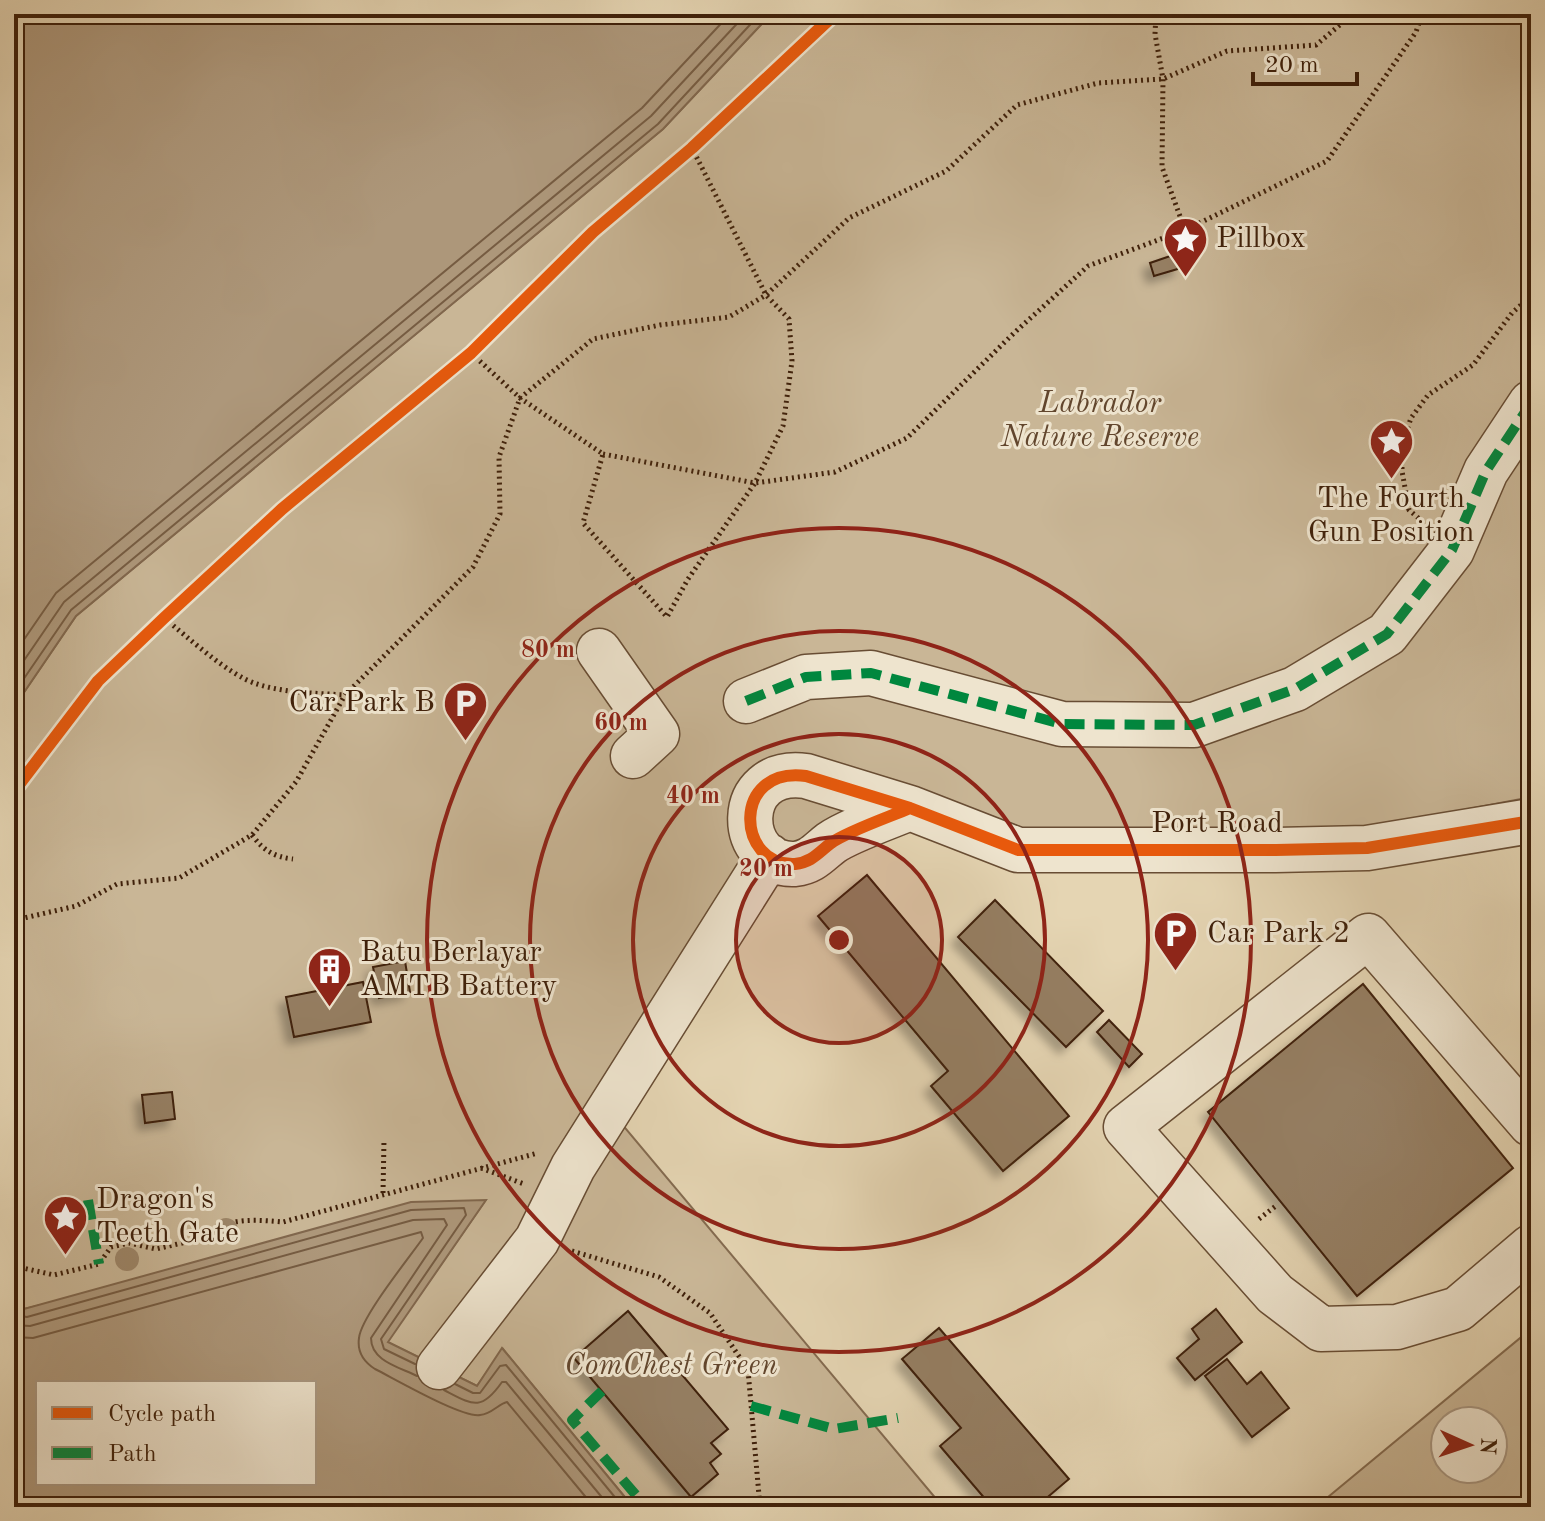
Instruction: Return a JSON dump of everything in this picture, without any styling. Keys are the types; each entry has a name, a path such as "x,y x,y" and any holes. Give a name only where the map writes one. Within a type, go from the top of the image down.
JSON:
{"street":[{"path":"746,701 806,677 871,673 1062,724 1194,725 1295,689 1387,634 1452,550 1486,471 1531,403"},
{"path":"599,651 657,734 633,756"},
{"name":"Port Road","path":"769,856 755,841 749,826 750,809 756,795 777,777 790,774 910,808 1018,850 1367,848 1531,821"},
{"path":"816,780 828,790 837,808 838,824 831,843"},
{"path":"439,1367 537,1240 573,1167 769,856 796,864 812,860 831,843 910,808"},
{"path":"1531,1124 1368,936 1126,1127 1275,1294 1321,1329 1397,1327 1458,1309 1531,1247"}],"path":[{"path":"1156,14 1155,34 1163,79 1162,167 1185,230"},
{"path":"14,915 24,918 76,906 117,884 179,878 252,835 296,782 345,695 473,567 500,514 499,457 520,398 593,339 660,325 729,317 766,295 849,218 946,171 1017,105 1098,83 1163,79 1227,51 1316,45 1353,14"},
{"path":"471,353 520,398 603,454 755,483 835,472 907,438 1014,333 1088,266 1185,230 1327,161 1416,32 1422,14"},
{"path":"681,157 703,138"},
{"path":"603,454 583,523 667,617 688,579 755,483 783,426 792,361 789,319 766,295 692,148"},
{"path":"1531,233 1526,241 1531,255"},
{"path":"1452,550 1409,510 1402,471 1402,445 1411,418 1428,395 1473,365 1512,313 1531,296"},
{"path":"459,363 481,343"},
{"path":"153,628 175,608"},
{"path":"164,618 213,657 254,683 288,691 345,695"},
{"path":"252,835 269,853 293,859"},
{"path":"383,1193 384,1140"},
{"path":"14,1266 54,1275 99,1264 111,1247 129,1243 156,1249 208,1237 213,1229 252,1219 283,1222 538,1153 562,1155 573,1167"},
{"path":"480,1168 532,1188"},
{"path":"537,1240 659,1277 710,1313 748,1370 760,1507"}],"green space":[{"name":"Labrador Nature Reserve","path":"771,14 1531,14 1531,797 1369,828 1025,829 915,787 787,863 610,1110 943,1507 633,1507 503,1349 477,1386 387,1342 485,1201 24,1309 14,1306 14,707 76,616 663,129"},
{"path":"1531,1329 1531,1507 1316,1507 1429,1413 1429,1485 1509,1485 1509,1405 1439,1405"}],"water":[{"path":"14,14 771,14 663,129 76,616 14,707"},
{"path":"486,1200 388,1342 477,1386 502,1348 633,1507 14,1507 14,1306 24,1309 411,1202"}],"building":[{"path":"1176,254 1181,268 1154,276 1150,263"},
{"path":"867,875 1069,1116 1003,1171 931,1086 948,1071 818,916"},
{"path":"995,900 1103,1011 1066,1047 958,937"},
{"path":"405,961 410,992 379,998 373,967"},
{"name":"Batu Berlayar AMTB Battery","path":"363,982 371,1022 294,1037 286,997"},
{"path":"1363,984 1513,1168 1357,1296 1208,1112"},
{"path":"1109,1020 1142,1054 1129,1067 1097,1032"},
{"path":"172,1092 175,1119 145,1123 142,1095"},
{"path":"14,1170 20,1171 14,1210"},
{"path":"1216,1309 1242,1342 1195,1380 1177,1358 1199,1339 1192,1329"},
{"path":"628,1311 728,1429 711,1443 721,1454 710,1463 718,1474 691,1497 574,1358"},
{"path":"939,1328 1069,1479 1036,1507 992,1507 940,1446 961,1428 902,1359"},
{"path":"1227,1359 1247,1384 1261,1372 1289,1408 1252,1437 1205,1376"}],"marked path":[{"path":"746,701 806,677 871,673 1062,724 1194,725 1295,689 1387,634 1452,550 1486,471 1531,403"},
{"path":"88,1200 99,1264"},
{"path":"602,1391 572,1420 646,1507"},
{"path":"751,1406 834,1429 898,1418"}],"cycle path":[{"path":"14,791 98,681 164,618 282,509 471,353 593,232 692,148 835,14"},
{"path":"910,808 848,834 810,859 795,864 775,861 761,850 753,835 750,817 754,800 764,786 782,777 806,776 910,808 1018,850 1367,848 1531,821"}],"place":[{"name":"Pillbox","path":"1185,278"},
{"name":"The Fourth Gun Position","path":"1391,480"},
{"name":"Car Park B","path":"466,742"},
{"name":"Car Park 2","path":"1176,973"},
{"name":"Batu Berlayar AMTB Battery","path":"329,1009"},
{"name":"Dragon's Teeth Gate","path":"65,1256"}],"park label":[{"name":"ComChest Green","path":"671,1366"}]}
